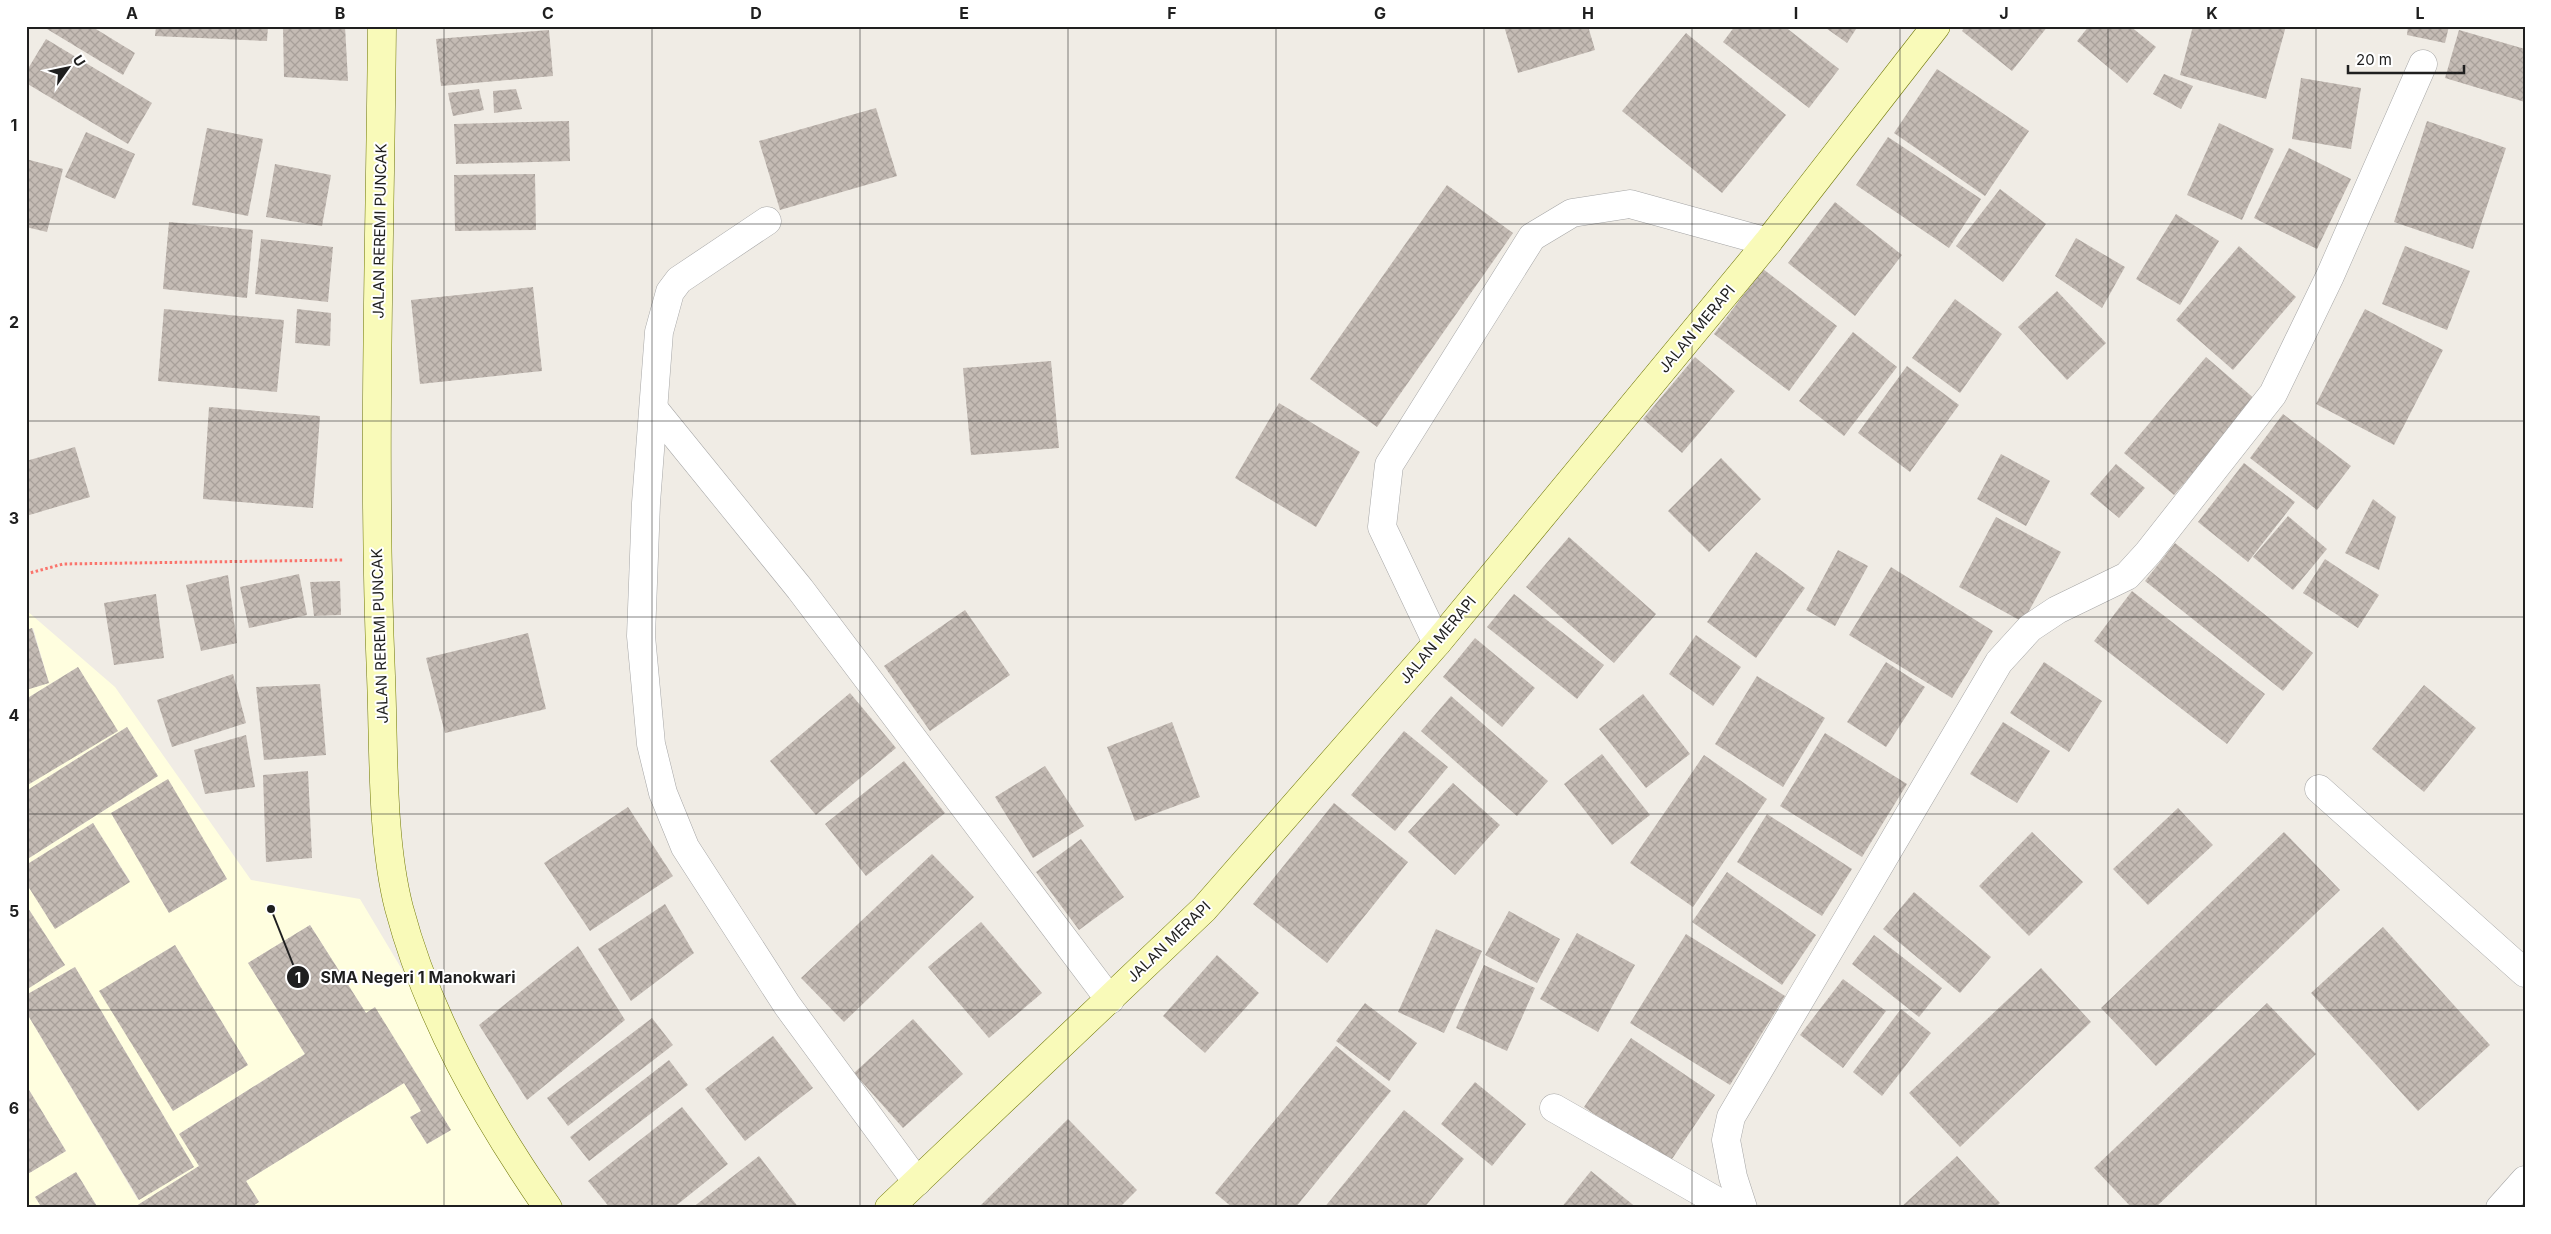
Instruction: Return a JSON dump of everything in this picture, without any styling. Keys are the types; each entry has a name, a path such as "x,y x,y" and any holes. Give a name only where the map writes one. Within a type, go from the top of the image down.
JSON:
{"street":[{"name":"JALAN REREMI PUNCAK","path":"382,26 376,560 388,832 398,905 422,982 465,1075 506,1148 548,1208"},
{"name":"JALAN MERAPI","path":"889,1208 1204,909 1436,643 1768,242 1936,26"},
{"path":"1743,1208 1733,1177 1726,1140 1731,1118 1994,671 2030,628 2058,610 2127,576 2148,553 2273,394 2330,276 2423,64"},
{"path":"1436,643 1382,527 1389,465 1532,237 1572,213 1630,204 1768,242"},
{"path":"767,221 680,280 670,292 659,332 646,502 641,636 652,744 663,793 685,847 787,1005 917,1182"},
{"path":"654,409 800,589 1110,1000"},
{"path":"2319,789 2525,973"},
{"path":"1554,1108 1729,1208"},
{"path":"2500,1208 2525,1180"}],"path":[{"path":"26,574 63,564 376,560"}],"shaded area":[{"path":"26,610 115,687 251,880 360,899 544,1208 250,1208 259,1202 246,1181 404,1083 421,1111 410,1117 427,1144 451,1130 375,1008 366,1013 310,925 248,963 305,1054 180,1133 199,1166 133,1208 98,1208 76,1172 35,1197 42,1208 26,1208 26,1175 66,1151 26,1085 26,1012 138,1200 194,1167 75,967 26,995 26,990 65,965 26,905 26,883 55,928 130,881 93,823 26,865 26,860 158,776 127,727 26,791 26,786 117,731 78,667 26,699 26,690 49,683 33,628 26,630","holes":["168,780 227,879 169,913 111,813","175,945 248,1065 173,1111 100,991"]}],"building":[{"path":"48,26 91,26 135,53 123,75 47,29"},
{"path":"156,26 268,26 267,41 155,36"},
{"path":"283,26 345,26 348,81 284,77"},
{"path":"1504,26 1588,26 1595,50 1518,73"},
{"path":"1735,26 1784,26 1839,69 1809,108 1723,42"},
{"path":"1823,26 1858,26 1847,43"},
{"path":"1965,26 2048,26 2012,71 1962,31"},
{"path":"2089,26 2130,26 2156,47 2127,83 2077,41"},
{"path":"2193,26 2286,26 2266,99 2180,75"},
{"path":"2350,26 2397,26 2397,29 2350,28"},
{"path":"2408,26 2449,26 2445,43 2407,35"},
{"path":"549,30 553,76 441,86 436,39"},
{"path":"2459,30 2525,49 2525,102 2445,78"},
{"path":"1686,33 1786,115 1722,193 1622,111"},
{"path":"46,39 152,103 128,144 26,83 26,72"},
{"path":"1937,69 2029,131 1985,196 1894,133"},
{"path":"2164,74 2193,86 2181,109 2153,94"},
{"path":"2301,78 2361,88 2351,149 2292,139"},
{"path":"479,89 484,110 453,116 448,93"},
{"path":"516,89 522,109 494,113 493,91"},
{"path":"876,108 897,176 780,210 759,141"},
{"path":"569,121 570,161 456,164 454,124"},
{"path":"2427,121 2506,148 2473,249 2394,222"},
{"path":"2219,123 2274,149 2242,220 2187,195"},
{"path":"207,128 263,139 248,216 192,205"},
{"path":"86,132 135,154 115,199 65,177"},
{"path":"1888,137 1981,199 1949,248 1856,185"},
{"path":"2289,148 2351,179 2317,249 2254,218"},
{"path":"26,159 63,169 47,232 26,227"},
{"path":"275,164 331,175 322,226 266,217"},
{"path":"535,174 536,230 455,231 454,175"},
{"path":"1447,185 1513,233 1377,427 1310,379"},
{"path":"2000,189 2046,224 2003,282 1956,246"},
{"path":"1835,202 1902,255 1855,316 1788,263"},
{"path":"2176,214 2219,241 2180,305 2136,279"},
{"path":"169,222 253,230 247,298 163,289"},
{"path":"2076,238 2125,267 2102,308 2055,276"},
{"path":"261,239 333,247 328,302 255,294"},
{"path":"2239,246 2296,297 2233,370 2176,320"},
{"path":"2405,246 2470,271 2447,330 2382,304"},
{"path":"1763,269 1837,326 1789,391 1714,334"},
{"path":"533,287 542,371 420,384 411,300"},
{"path":"2057,291 2106,343 2067,380 2018,327"},
{"path":"1955,299 2002,334 1960,393 1912,358"},
{"path":"164,309 284,320 277,392 158,381"},
{"path":"297,309 331,313 330,346 295,343"},
{"path":"2365,309 2443,350 2394,445 2316,404"},
{"path":"1853,332 1897,367 1844,436 1799,401"},
{"path":"1695,357 1735,391 1682,453 1643,419"},
{"path":"2206,357 2256,400 2174,495 2124,453"},
{"path":"1051,361 1059,448 971,455 963,368"},
{"path":"1907,366 1959,405 1910,472 1858,433"},
{"path":"1279,403 1360,452 1316,527 1235,478"},
{"path":"209,407 320,416 313,508 203,499"},
{"path":"2283,414 2351,466 2317,510 2250,458"},
{"path":"75,447 90,497 26,516 26,461"},
{"path":"2001,454 2050,481 2026,526 1977,499"},
{"path":"1721,458 1761,499 1709,552 1668,511"},
{"path":"2244,463 2295,502 2248,562 2198,522"},
{"path":"2116,464 2145,488 2119,518 2090,494"},
{"path":"2373,499 2396,517 2379,570 2345,553"},
{"path":"2288,516 2327,549 2293,590 2253,557"},
{"path":"1996,517 2061,552 2023,622 1959,587"},
{"path":"1569,537 1656,614 1614,663 1526,587"},
{"path":"2175,543 2313,653 2283,691 2145,581"},
{"path":"1838,550 1868,566 1835,626 1806,610"},
{"path":"1756,552 1805,588 1756,658 1707,622"},
{"path":"2325,559 2379,595 2358,628 2303,593"},
{"path":"1891,567 1993,631 1952,698 1849,635"},
{"path":"299,574 307,615 249,628 240,587"},
{"path":"228,575 237,643 201,651 186,585"},
{"path":"340,581 341,615 314,616 310,582"},
{"path":"2132,591 2265,694 2227,744 2094,641"},
{"path":"156,594 164,658 114,665 104,603"},
{"path":"1514,594 1604,665 1577,699 1487,627"},
{"path":"965,610 1010,675 930,731 884,666"},
{"path":"32,628 49,683 26,690 26,630"},
{"path":"528,633 546,709 445,733 426,658"},
{"path":"1696,635 1741,667 1713,706 1669,674"},
{"path":"1475,638 1535,688 1502,727 1443,677"},
{"path":"1886,662 1925,687 1886,747 1847,722"},
{"path":"2044,662 2102,701 2069,752 2010,713"},
{"path":"78,667 118,731 26,786 26,699"},
{"path":"233,674 246,723 172,747 157,700"},
{"path":"1757,676 1825,718 1783,787 1715,744"},
{"path":"320,684 326,755 264,760 256,687"},
{"path":"2424,685 2476,728 2424,792 2372,749"},
{"path":"850,693 896,748 816,815 770,761"},
{"path":"1643,694 1690,754 1646,788 1599,729"},
{"path":"1451,696 1548,781 1517,816 1421,731"},
{"path":"1172,722 1200,797 1135,821 1107,747"},
{"path":"2003,722 2050,751 2017,803 1970,774"},
{"path":"127,727 158,776 26,860 26,791"},
{"path":"1404,731 1448,767 1395,831 1351,795"},
{"path":"1825,733 1907,784 1862,857 1780,806"},
{"path":"246,735 255,787 205,794 194,750"},
{"path":"1602,754 1650,815 1612,845 1564,784"},
{"path":"1704,755 1767,799 1693,907 1630,863"},
{"path":"904,761 945,813 866,876 825,824"},
{"path":"1045,766 1084,826 1033,858 995,797"},
{"path":"308,771 312,858 266,862 263,775"},
{"path":"168,779 227,879 169,913 111,813"},
{"path":"1453,783 1500,825 1455,875 1408,832"},
{"path":"1334,803 1408,862 1327,963 1253,904"},
{"path":"628,807 673,876 590,931 544,863"},
{"path":"2178,808 2213,845 2148,905 2113,869"},
{"path":"1767,814 1852,869 1822,916 1737,862"},
{"path":"93,823 130,882 55,929 26,883 26,865"},
{"path":"2032,832 2083,882 2029,936 1979,886"},
{"path":"2284,832 2340,890 2156,1066 2101,1008"},
{"path":"1081,839 1124,897 1079,930 1036,872"},
{"path":"932,854 974,897 844,1022 801,978"},
{"path":"1727,872 1816,935 1782,985 1692,922"},
{"path":"1914,892 1991,957 1960,993 1883,929"},
{"path":"665,904 694,953 631,1001 598,949"},
{"path":"26,905 65,965 26,990"},
{"path":"1509,911 1560,939 1537,983 1485,955"},
{"path":"981,922 1042,993 989,1038 928,967"},
{"path":"310,925 366,1013 375,1007 451,1130 427,1144 410,1117 421,1111 404,1083 246,1181 259,1202 250,1208 133,1208 199,1166 179,1134 305,1054 248,963"},
{"path":"2383,927 2490,1045 2418,1111 2311,993"},
{"path":"1436,929 1482,951 1444,1033 1398,1012"},
{"path":"1577,933 1635,965 1598,1032 1540,999"},
{"path":"1686,934 1785,996 1730,1085 1630,1023"},
{"path":"1874,935 1942,988 1919,1017 1852,964"},
{"path":"175,945 248,1065 173,1111 99,991"},
{"path":"578,946 625,1020 527,1100 479,1025"},
{"path":"1217,955 1259,993 1205,1053 1163,1016"},
{"path":"1484,965 1535,988 1507,1051 1456,1028"},
{"path":"75,967 194,1167 139,1200 26,1012 26,995"},
{"path":"2041,968 2091,1022 1960,1147 1909,1093"},
{"path":"1843,979 1886,1011 1843,1068 1800,1035"},
{"path":"1365,1003 1417,1043 1389,1081 1336,1041"},
{"path":"2267,1003 2316,1054 2155,1208 2132,1208 2094,1168"},
{"path":"1901,1009 1931,1033 1882,1096 1853,1072"},
{"path":"652,1018 673,1045 568,1126 547,1098"},
{"path":"913,1019 963,1074 903,1128 854,1073"},
{"path":"773,1036 813,1088 745,1141 705,1089"},
{"path":"1631,1038 1715,1095 1668,1165 1584,1107"},
{"path":"1336,1046 1391,1091 1295,1208 1233,1208 1215,1193"},
{"path":"669,1060 688,1085 589,1161 570,1137"},
{"path":"1475,1082 1526,1124 1492,1166 1441,1124"},
{"path":"26,1085 66,1151 26,1175"},
{"path":"682,1107 728,1164 673,1208 610,1208 588,1181"},
{"path":"1404,1110 1464,1159 1424,1208 1324,1208"},
{"path":"1068,1119 1137,1190 1119,1208 981,1208 980,1206"},
{"path":"759,1156 799,1208 692,1208"},
{"path":"1957,1156 2000,1203 1995,1208 1900,1208"},
{"path":"1591,1171 1637,1208 1561,1208"},
{"path":"76,1172 98,1208 42,1208 35,1197"}],"place":[{"name":"SMA Negeri 1 Manokwari","path":"271,909"}]}
